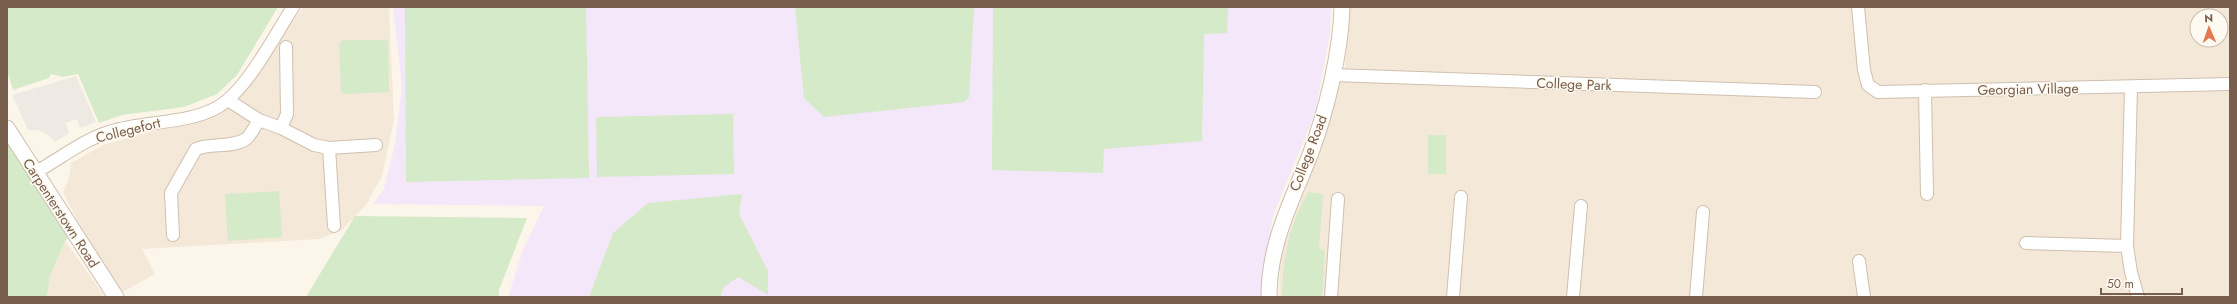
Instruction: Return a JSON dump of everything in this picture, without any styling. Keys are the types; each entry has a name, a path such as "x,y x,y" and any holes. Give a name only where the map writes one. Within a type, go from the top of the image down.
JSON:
{"street":[{"name":"Collegefort","path":"34,173 80,144 110,132 201,114 219,107 228,100 250,74 293,7"},
{"name":"College Road","path":"1269,297 1273,257 1286,208 1316,136 1332,75 1342,7"},
{"name":"Georgian Village","path":"1858,7 1864,70 1868,85 1878,92 2230,84"},
{"path":"281,128 287,108 286,47"},
{"name":"College Park","path":"1332,75 1815,92"},
{"path":"2131,87 2127,246 2131,272 2138,297"},
{"path":"1925,90 1927,194"},
{"path":"228,100 259,120 281,128 314,145 329,148 376,145"},
{"path":"173,235 171,193 196,148 206,145 236,143 246,138 259,120"},
{"name":"Carpenterstown Road","path":"7,128 34,173 116,297"},
{"path":"329,148 334,226"},
{"path":"1452,297 1461,197"},
{"path":"1331,297 1338,199"},
{"path":"1573,297 1581,206"},
{"path":"1696,297 1703,212"},
{"path":"2026,243 2127,246"},
{"path":"1859,261 1864,297"}],"shaded area":[{"path":"303,7 389,7 394,120 382,176 366,205 342,230 320,239 142,249 155,274 121,293 92,250 63,192 69,178 71,163 103,145 224,111"},
{"path":"393,7 1331,7 1330,33 1315,113 1273,215 1264,273 1264,297 508,297 523,250 544,206 373,204 384,189 395,144 402,86"},
{"path":"1350,7 2230,7 2230,297 1279,297 1280,257 1289,215 1304,188 1345,66"},
{"path":"76,76 96,122 80,128 77,119 66,123 69,133 55,142 47,134 37,130 28,130 12,95"},
{"path":"66,242 105,297 47,297 50,276"}],"green space":[{"path":"7,7 278,7 237,75 217,94 184,107 122,115 99,123 78,74 63,77 51,74 49,78 13,90 7,71"},
{"path":"405,7 586,7 589,178 406,182"},
{"path":"795,7 974,7 969,97 964,102 824,117 804,98"},
{"path":"993,7 1228,7 1227,33 1204,34 1202,141 1104,149 1103,173 992,170"},
{"path":"343,40 388,40 389,92 344,94 341,91 339,44"},
{"path":"733,114 734,174 597,177 596,117"},
{"path":"1428,135 1446,135 1446,174 1428,174"},
{"path":"7,138 68,236 50,276 47,297 7,297"},
{"path":"279,191 282,237 228,241 225,194"},
{"path":"1308,192 1323,194 1319,248 1325,251 1322,297 1282,297 1285,255 1291,231"},
{"path":"742,194 739,214 768,271 768,295 738,277 724,287 720,297 589,297 613,233 648,203"},
{"path":"355,216 527,218 499,290 499,297 306,297"}]}
